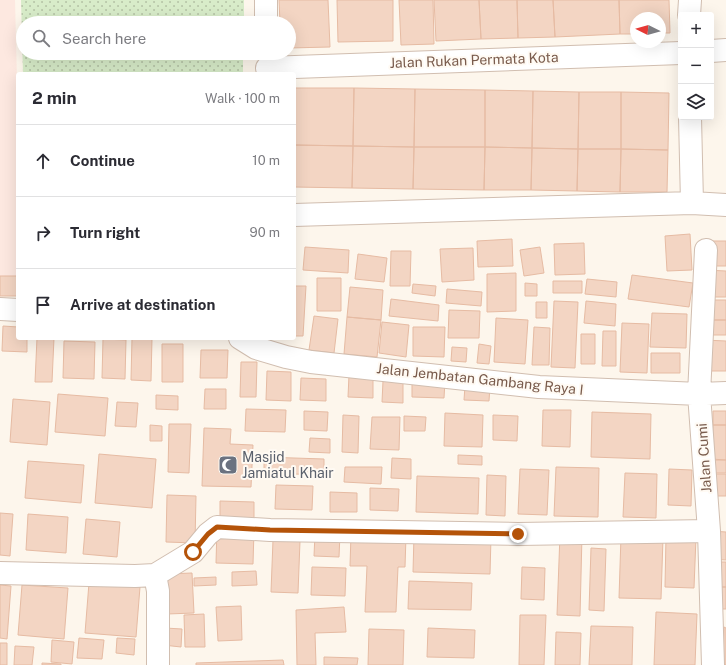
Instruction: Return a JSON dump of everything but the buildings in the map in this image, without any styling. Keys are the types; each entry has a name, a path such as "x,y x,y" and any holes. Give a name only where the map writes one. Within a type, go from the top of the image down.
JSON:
{"street":[{"path":"266,0 266,16"},
{"path":"689,12 690,0"},
{"path":"714,51 726,50"},
{"name":"Jalan Rukan Permata Kota","path":"267,65 678,52"},
{"path":"690,120 692,203"},
{"path":"296,215 692,203 726,205"},
{"name":"Jalan Cumi","path":"706,250 699,394 708,531 713,665"},
{"path":"0,309 16,310"},
{"name":"Jalan Jembatan Gambang Raya I","path":"243,340 256,348 286,357 311,362 539,387 699,394 726,393"},
{"path":"0,573 135,576 155,575 193,552 208,534 217,527 270,530 518,534 708,531"},
{"path":"155,575 158,591 158,665"}],"shaded area":[{"path":"0,0 15,0 17,72 16,294 0,292"}],"green space":[{"path":"21,0 244,0 244,16 21,16"},
{"path":"23,60 243,60 243,72 23,72"}],"place":[{"name":"Masjid Jamiatul Khair","path":"228,465"}],"route":[{"path":"193,552 208,534 217,527 270,530 518,534"}]}
